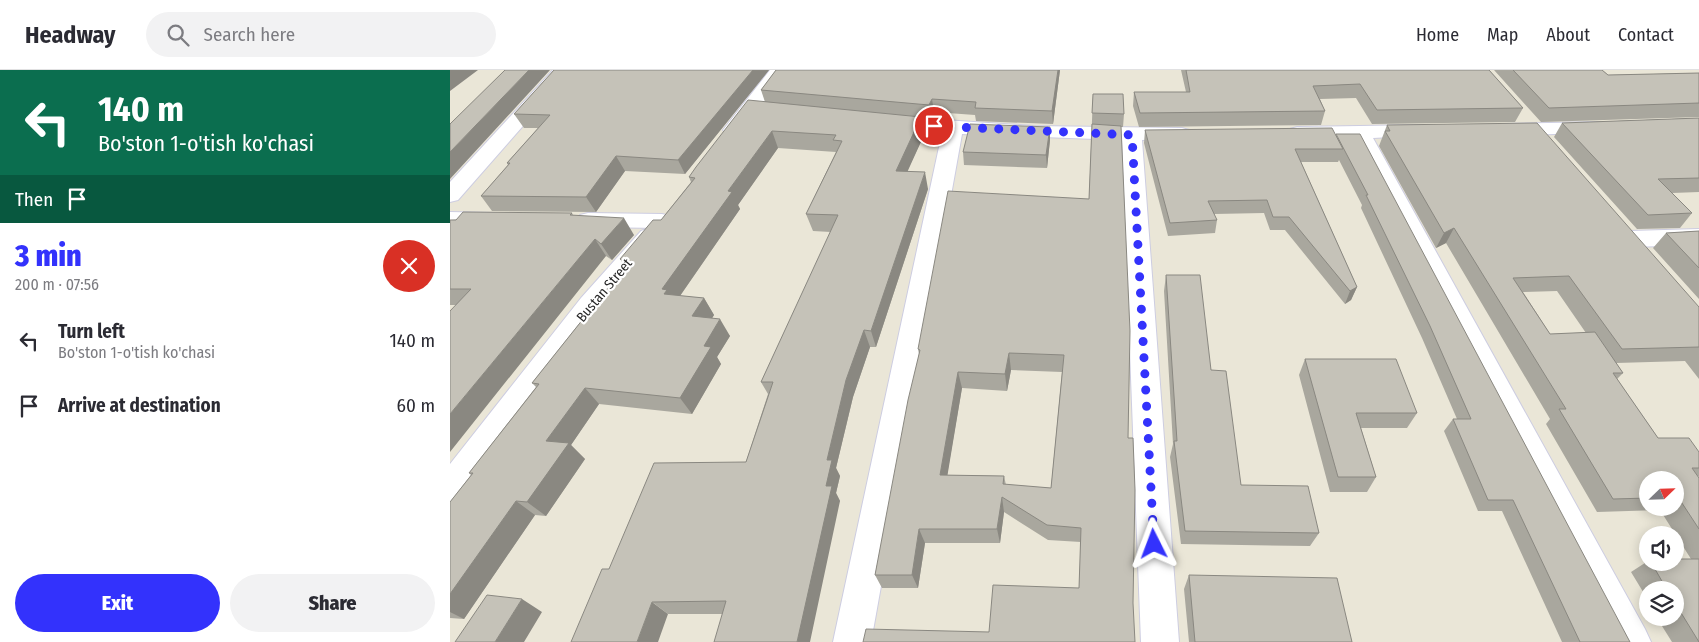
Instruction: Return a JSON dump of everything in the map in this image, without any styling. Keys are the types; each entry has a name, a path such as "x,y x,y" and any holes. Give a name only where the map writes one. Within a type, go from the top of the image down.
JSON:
{"street":[{"path":"450,195 563,70"},
{"path":"720,146 759,110 779,70"},
{"path":"1517,110 1554,152"},
{"path":"866,120 953,128 1132,135 1202,134"},
{"path":"1487,130 1612,127"},
{"path":"852,642 953,128"},
{"path":"1281,133 1438,131"},
{"path":"1360,132 1632,642"},
{"path":"1132,135 1160,642"},
{"name":"Bustаn Street","path":"450,488 590,304 668,214 566,220"},
{"path":"450,219 517,220"},
{"path":"1649,261 1624,232 1699,237"}],"building":[{"path":"505,70 529,70 450,152 450,124"},
{"path":"554,70 753,70 678,160 616,156 586,197 481,196 510,163 507,163 550,115 514,114"},
{"path":"776,70 1058,70 1052,111 975,108 976,102 932,99 929,105 761,90"},
{"path":"1186,70 1489,70 1523,108 1377,110 1360,84 1313,86 1325,111 1140,113 1134,92 1190,92"},
{"path":"1513,70 1602,70 1608,75 1699,73 1699,103 1549,108"},
{"path":"1093,94 1123,94 1124,114 1092,113"},
{"path":"748,100 921,117 896,171 925,172 871,331 864,330 846,380 827,460 832,460 826,486 832,486 797,642 714,642 726,601 652,602 637,642 571,642 602,569 609,569 654,463 746,462 773,382 761,382 838,215 806,214 842,141 833,140 836,135 772,131 728,191 732,192 662,289 667,290 664,294 704,298 692,316 720,319 704,346 711,347 680,398 585,388 546,441 569,443 527,502 516,501 450,594 450,502 473,473 469,473 539,384 532,383 627,264 620,259 653,220 661,220 695,178 689,177"},
{"path":"1699,118 1699,178 1658,179 1692,213 1648,215 1562,123"},
{"path":"1537,123 1699,307 1699,347 1622,349 1569,276 1513,278 1550,334 1595,332 1623,373 1613,373 1658,438 1689,438 1699,452 1699,468 1692,468 1699,478 1699,529 1684,506 1684,471 1639,471 1639,498 1613,499 1559,409 1566,409 1454,228 1444,233 1385,131 1390,131 1387,125"},
{"path":"970,124 1050,127 1046,155 963,152"},
{"path":"1092,124 1121,126 1130,331 1128,438 1133,438 1135,490 1133,603 1135,642 863,642 866,629 989,632 993,585 1079,588 1081,528 1047,525 1002,497 997,529 919,529 912,575 875,575 908,400 920,350 918,349 948,191 1089,199","holes":["1009,353 1064,355 1051,488 1003,484 1004,476 940,475 958,372 1005,374"]},
{"path":"1332,128 1343,149 1295,149 1357,287 1350,291 1289,217 1273,217 1267,200 1208,201 1217,220 1170,223 1145,130"},
{"path":"1336,134 1360,134 1630,642 1580,642 1513,500 1488,500 1453,419 1471,419 1430,326 1366,195 1368,195"},
{"path":"463,212 572,213 570,215 624,218 601,244 595,239 450,414 450,311 471,289 450,289 450,220 456,220"},
{"path":"1699,231 1699,268 1666,233"},
{"path":"1166,275 1200,275 1211,370 1226,371 1241,485 1308,486 1319,533 1185,531 1174,441 1177,441"},
{"path":"1305,359 1396,359 1417,413 1356,413 1376,477 1338,477"},
{"path":"1684,559 1699,559 1699,642 1684,618 1684,581 1662,581 1656,571 1684,571"},
{"path":"1189,575 1337,578 1352,642 1195,642"},
{"path":"487,595 522,599 495,642 455,642"}],"route":[{"path":"934,126 1132,135 1154,544"}]}
